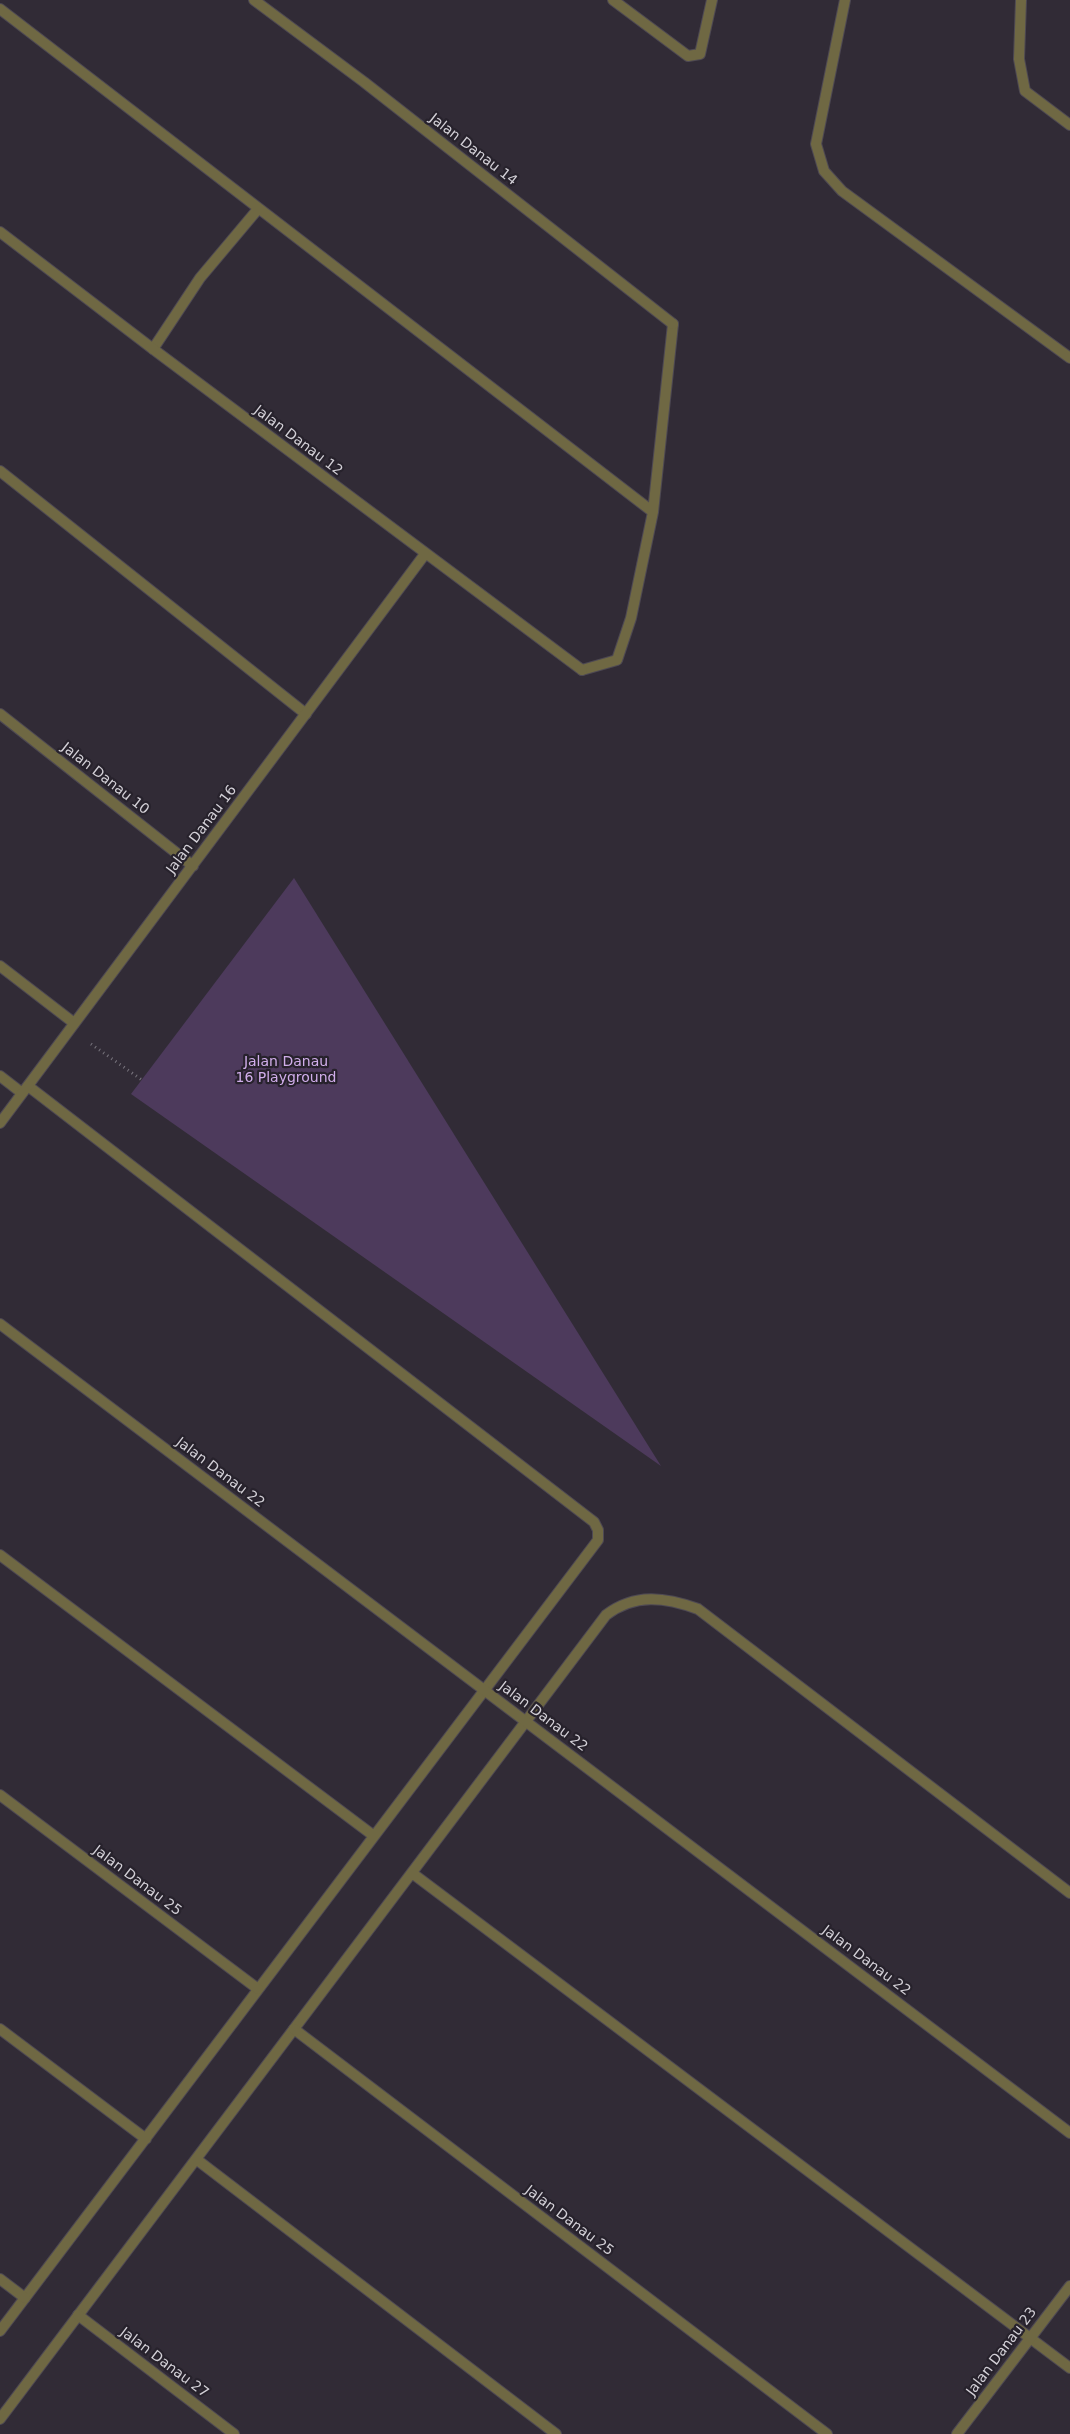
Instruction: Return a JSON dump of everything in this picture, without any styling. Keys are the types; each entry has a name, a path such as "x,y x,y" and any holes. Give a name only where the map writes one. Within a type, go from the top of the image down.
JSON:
{"street":[{"name":"Jalan Danau 14","path":"254,0 364,82 673,324 654,512"},
{"path":"613,0 688,56 700,54 712,0"},
{"path":"845,0 816,144 824,171 842,191 1070,358"},
{"path":"1020,0 1019,59 1025,91 1070,125"},
{"path":"0,9 654,512"},
{"path":"153,350 200,278 258,209"},
{"name":"Jalan Danau 12","path":"0,232 153,350 582,670 617,660 631,618 654,512"},
{"path":"0,471 306,714"},
{"name":"Jalan Danau 16","path":"0,1123 425,554"},
{"name":"Jalan Danau 10","path":"0,714 193,866"},
{"path":"0,966 72,1026"},
{"path":"0,1076 25,1089 594,1522 598,1530 598,1540 0,2331"},
{"name":"Jalan Danau 22","path":"0,1324 1070,2133"},
{"path":"0,1555 374,1836"},
{"path":"0,2419 606,1615 626,1602 644,1598 680,1602 698,1609 1070,1893"},
{"name":"Jalan Danau 25","path":"0,1795 258,1989"},
{"path":"412,1873 1070,2368"},
{"path":"0,2029 146,2139"},
{"name":"Jalan Danau 25","path":"294,2029 827,2434"},
{"path":"196,2159 556,2434"},
{"path":"0,2278 25,2298"},
{"name":"Jalan Danau 23","path":"957,2434 1070,2286"},
{"name":"Jalan Danau 27","path":"78,2315 234,2434"}],"path":[{"path":"72,1026 142,1080"}],"green space":[{"name":"Jalan Danau 16 Playground","path":"294,878 661,1466 131,1094"}]}
